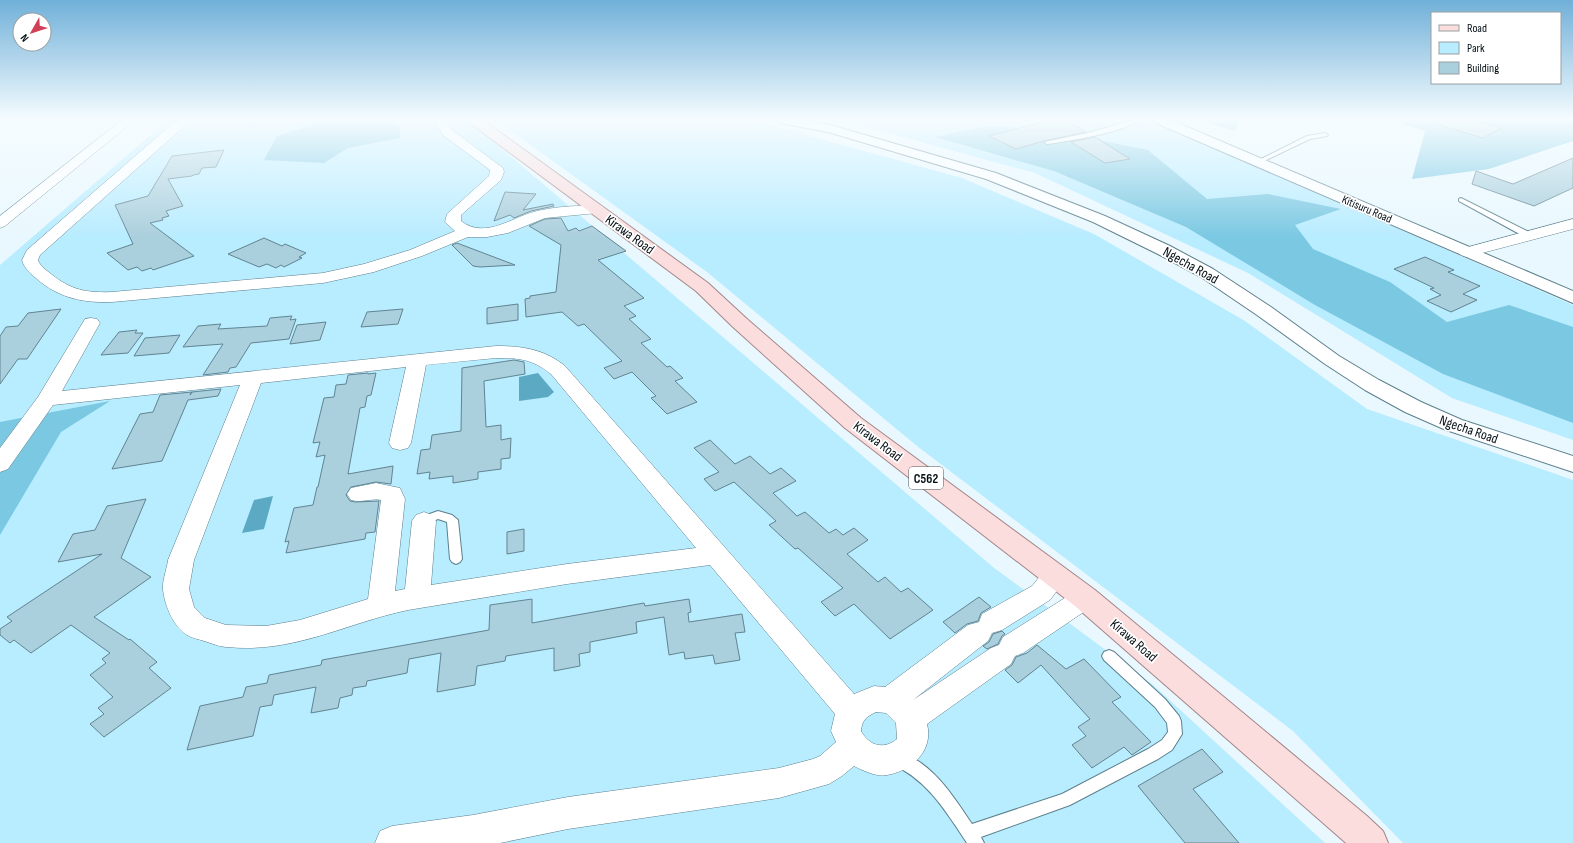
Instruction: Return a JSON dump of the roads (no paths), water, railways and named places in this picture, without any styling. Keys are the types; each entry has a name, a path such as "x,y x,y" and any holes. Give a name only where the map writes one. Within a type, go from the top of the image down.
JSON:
{"main road":[{"name":"Kirawa Road","path":"529,159 702,287 740,324 853,423 1085,598 1371,843"},
{"name":"Ngecha Road","path":"934,159 991,176 1099,219 1164,250 1207,273 1264,311 1332,360 1372,385 1413,407 1454,425 1573,464"},
{"name":"Kitisuru Road","path":"1252,159 1573,298"}],"street":[{"path":"0,223 80,159"},
{"path":"139,159 33,253 30,260 33,267 67,293 87,297 112,297 330,276 368,268 416,254 466,232 487,232 508,228 542,214 597,209"},
{"path":"466,232 453,222 454,214 496,176 496,168 484,159"},
{"path":"1467,252 1573,224"},
{"path":"0,464 46,399 91,323"},
{"path":"46,399 417,360 510,352 530,354 549,362 558,370 851,712"},
{"path":"400,443 417,360"},
{"path":"253,377 181,560 176,589 182,612 196,628 226,636 266,637 300,631 335,621 380,604 567,574 717,555"},
{"path":"359,494 387,492 392,494 393,499 380,604"},
{"path":"417,598 424,522"},
{"path":"900,710 985,627 1041,592 1055,576"},
{"path":"900,710 1007,651 1085,598"},
{"path":"874,699 900,710 914,734 908,749 895,759 887,761 877,761 868,758 853,747 847,733 846,726 851,712 861,703 874,699"},
{"path":"392,843 473,832 568,813 779,783 818,773 831,766 853,747"}],"lane":[{"path":"1258,162 1263,159"},
{"path":"1461,200 1528,235"},
{"path":"424,522 431,516 438,514 445,515 452,520 456,559"},
{"path":"895,759 920,771 935,787 973,838 1065,800 1154,754 1167,745 1175,734 1174,721 1160,703 1109,656"}]}
